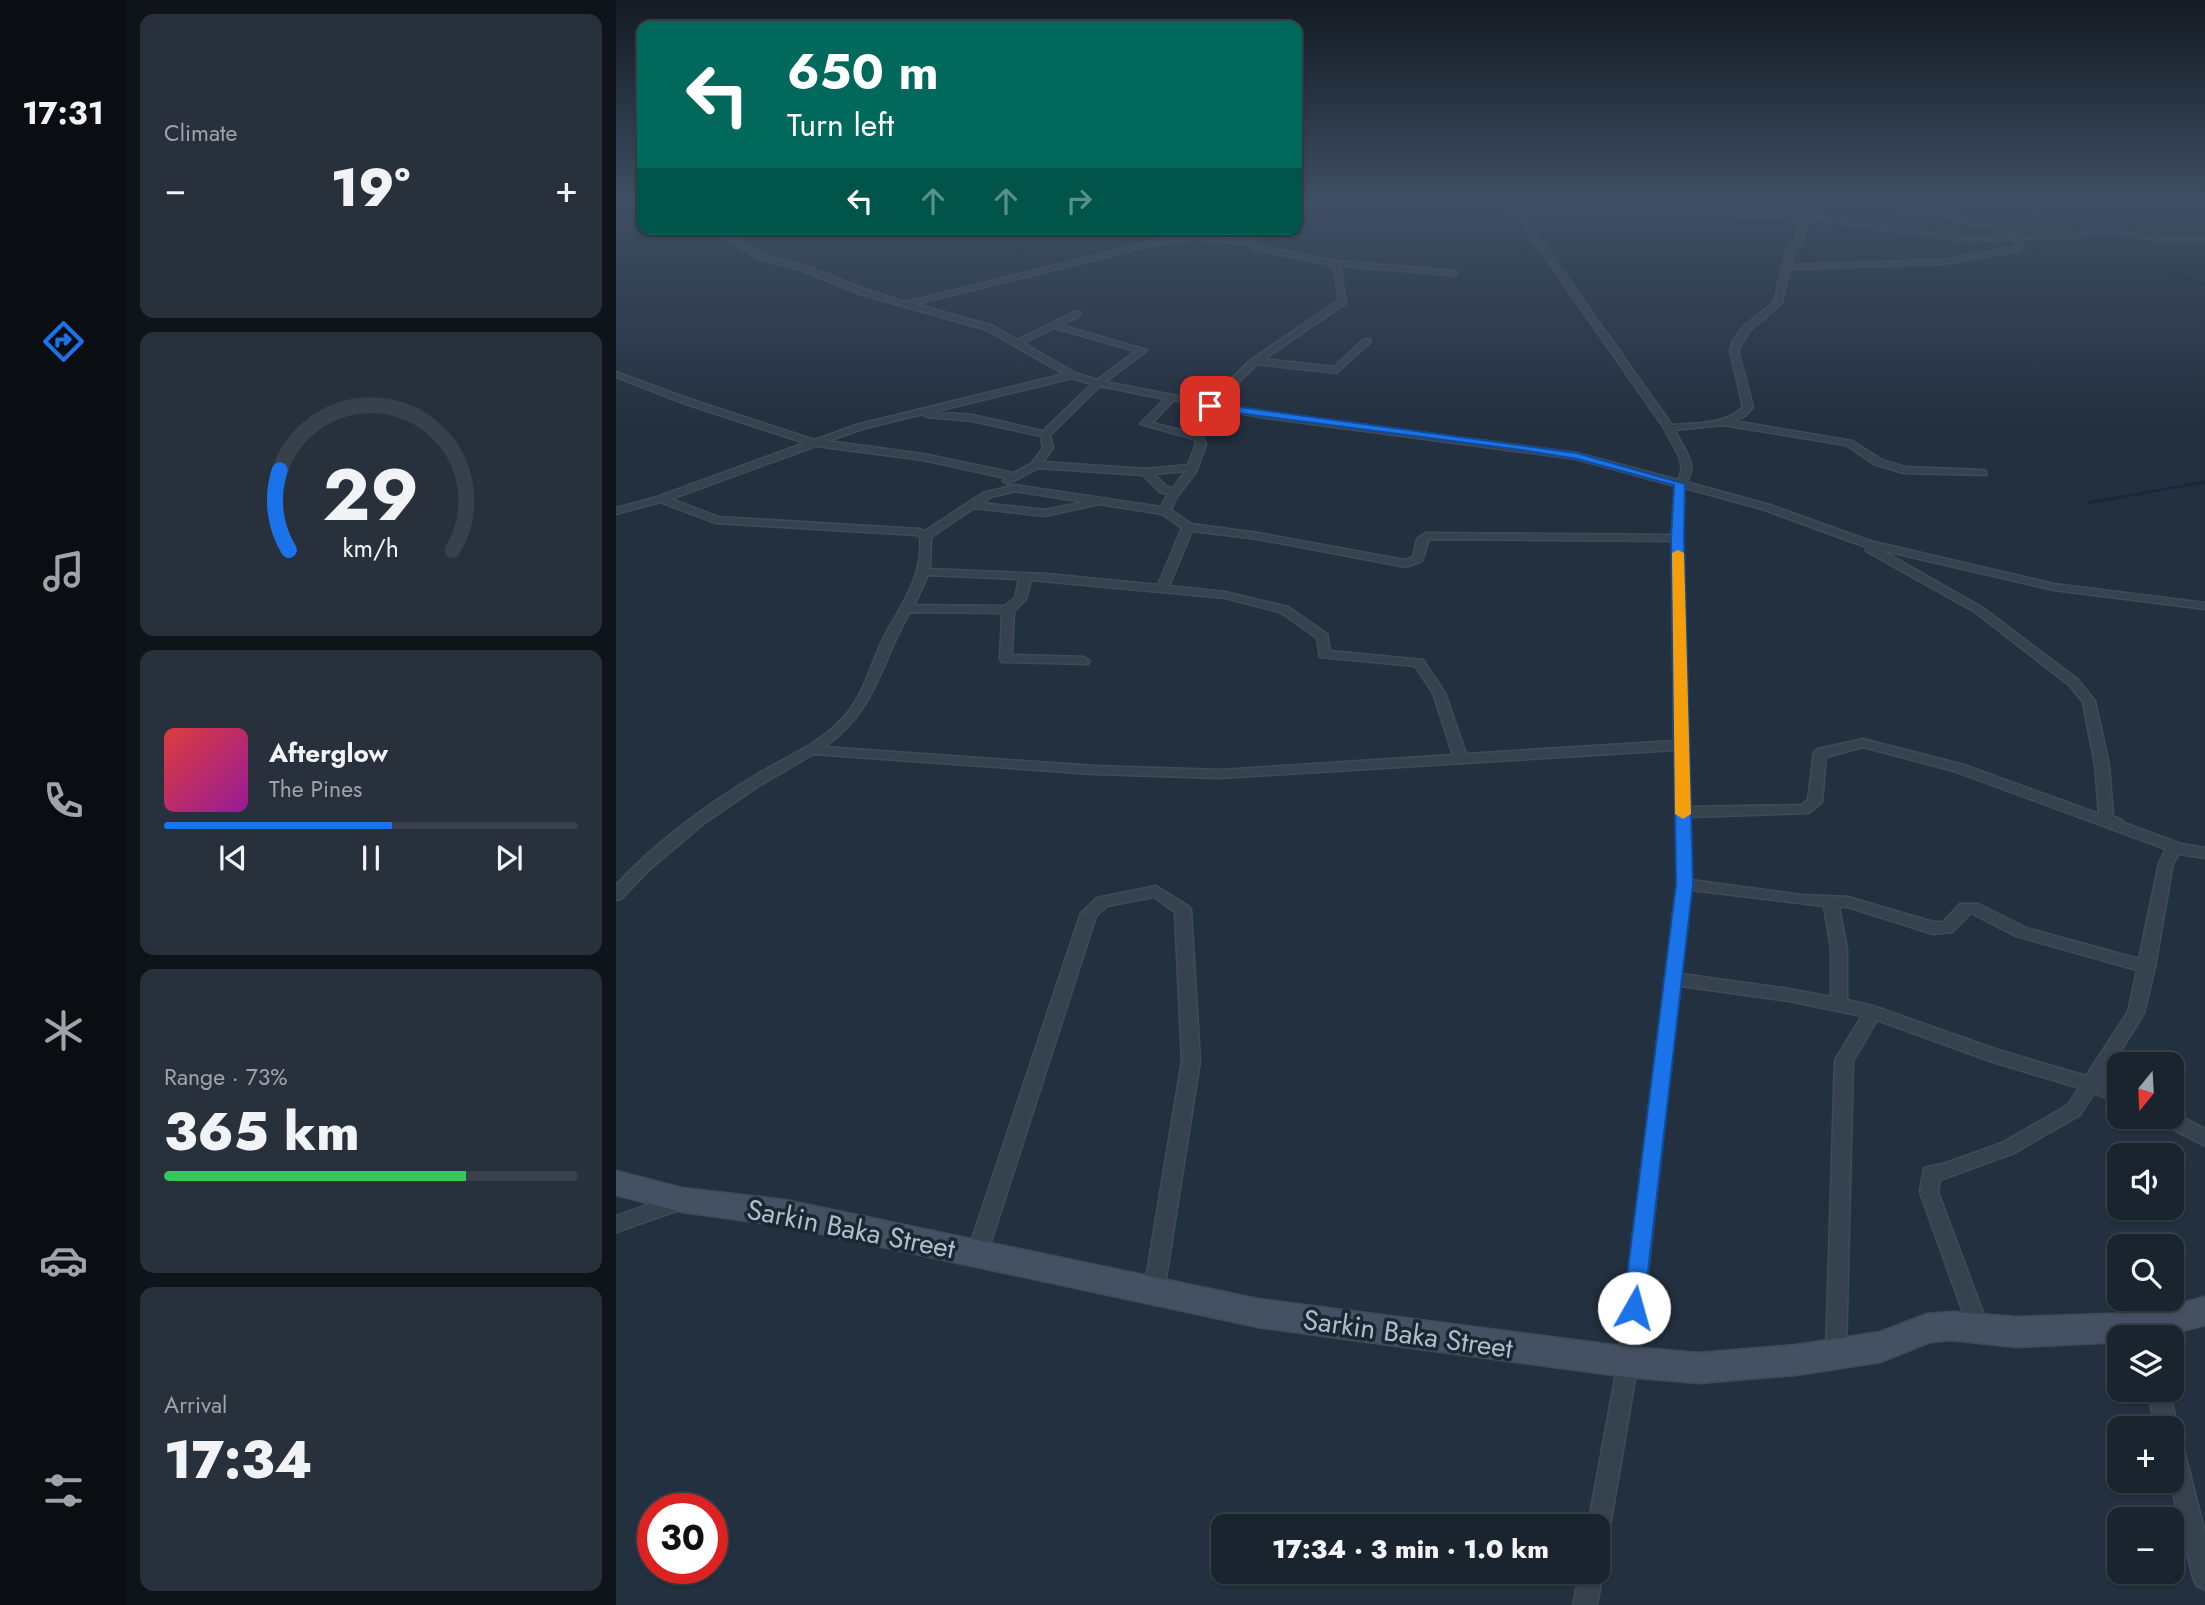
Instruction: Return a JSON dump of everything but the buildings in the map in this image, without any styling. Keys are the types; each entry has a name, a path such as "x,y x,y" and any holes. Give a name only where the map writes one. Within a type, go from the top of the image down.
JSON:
{"street":[{"path":"823,276 863,292 973,321 1072,375 1098,383 1210,406 1521,446 1577,456 1766,507 1867,544 2054,587 2205,606"},
{"path":"907,304 1021,276"},
{"path":"1210,406 1257,360 1343,301 1338,276"},
{"path":"1561,276 1686,457 1685,478 1679,484 1678,538 1684,884 1628,1362 1601,1514"},
{"path":"1671,435 1744,413 1748,407 1734,351 1735,344 1757,317 1778,303 1786,276"},
{"path":"1017,343 1077,314"},
{"path":"1045,433 1098,383 1143,350 1054,326"},
{"path":"1257,360 1336,370 1367,341"},
{"path":"618,374 686,401 810,442 895,453 1012,476 1036,465 1146,472 1190,468"},
{"path":"616,511 661,499 810,442 1072,375"},
{"path":"1165,511 1191,472 1190,468 1201,444 1198,437 1145,424 1170,398"},
{"path":"918,413 972,418 1045,433"},
{"path":"1720,422 1849,443 1860,447 1878,462 1904,470 1982,473"},
{"path":"1036,465 1048,448 1045,433"},
{"path":"1146,472 1164,489 1176,492"},
{"path":"1006,488 1012,476"},
{"path":"925,536 972,505 1006,488 1165,511 1188,527 1258,536 1406,564 1418,559 1422,539 1426,536 1678,538"},
{"path":"661,499 716,520 919,533 925,536"},
{"path":"972,505 1045,513 1106,501"},
{"path":"1162,588 1188,527"},
{"path":"616,895 632,877 716,808 752,783 812,750 846,722 869,694 889,637 927,572 925,536"},
{"path":"1867,544 1871,550 1979,610 2073,682 2089,701 2102,765 2106,818 2205,852"},
{"path":"927,572 1026,576 1162,588 1225,595 1284,609 1323,637 1324,654 1419,663 1439,693 1461,760"},
{"path":"906,608 1008,610 1020,599 1026,576"},
{"path":"1008,610 1006,659 1084,661"},
{"path":"1683,812 1804,810 1815,802 1819,755 1863,743 1959,768 2179,849 2205,852"},
{"path":"812,750 1094,770 1221,774 1682,745"},
{"path":"1979,1329 1929,1192 1928,1181 1931,1174 1947,1171 2008,1148 2074,1110 2136,1013 2166,863 2172,851 2179,849"},
{"path":"1684,884 1802,900 1848,902 1912,924 1942,929 1965,908 1973,908 2021,932 2147,967"},
{"path":"977,1254 1089,913 1102,902 1156,891 1183,910 1191,1060 1154,1291"},
{"path":"1830,900 1839,949 1839,1005"},
{"path":"1673,979 1873,1012 1996,1056 2107,1091"},
{"path":"1836,1354 1844,1060 1873,1012"},
{"path":"2184,1127 2205,1138"},
{"name":"Sarkin Baka Street","path":"616,1183 682,1200 785,1213 1258,1313 1628,1362 1699,1368 1836,1354 1880,1347 1908,1338 1927,1328 1952,1326 2016,1332 2107,1332"},
{"path":"616,1224 682,1200"},
{"name":"Sarkin Baka Street","path":"2164,1325 2205,1311"},
{"path":"2184,1487 2200,1541 2205,1578"},
{"path":"1585,1605 1589,1584"}],"waterway":[{"path":"2177,276 2205,285"},
{"path":"2088,503 2205,482"}],"slow traffic":[{"path":"1678,553 1683,814"}],"route":[{"path":"1210,406 1521,446 1633,469 1679,484 1684,884 1634,1308"}]}
